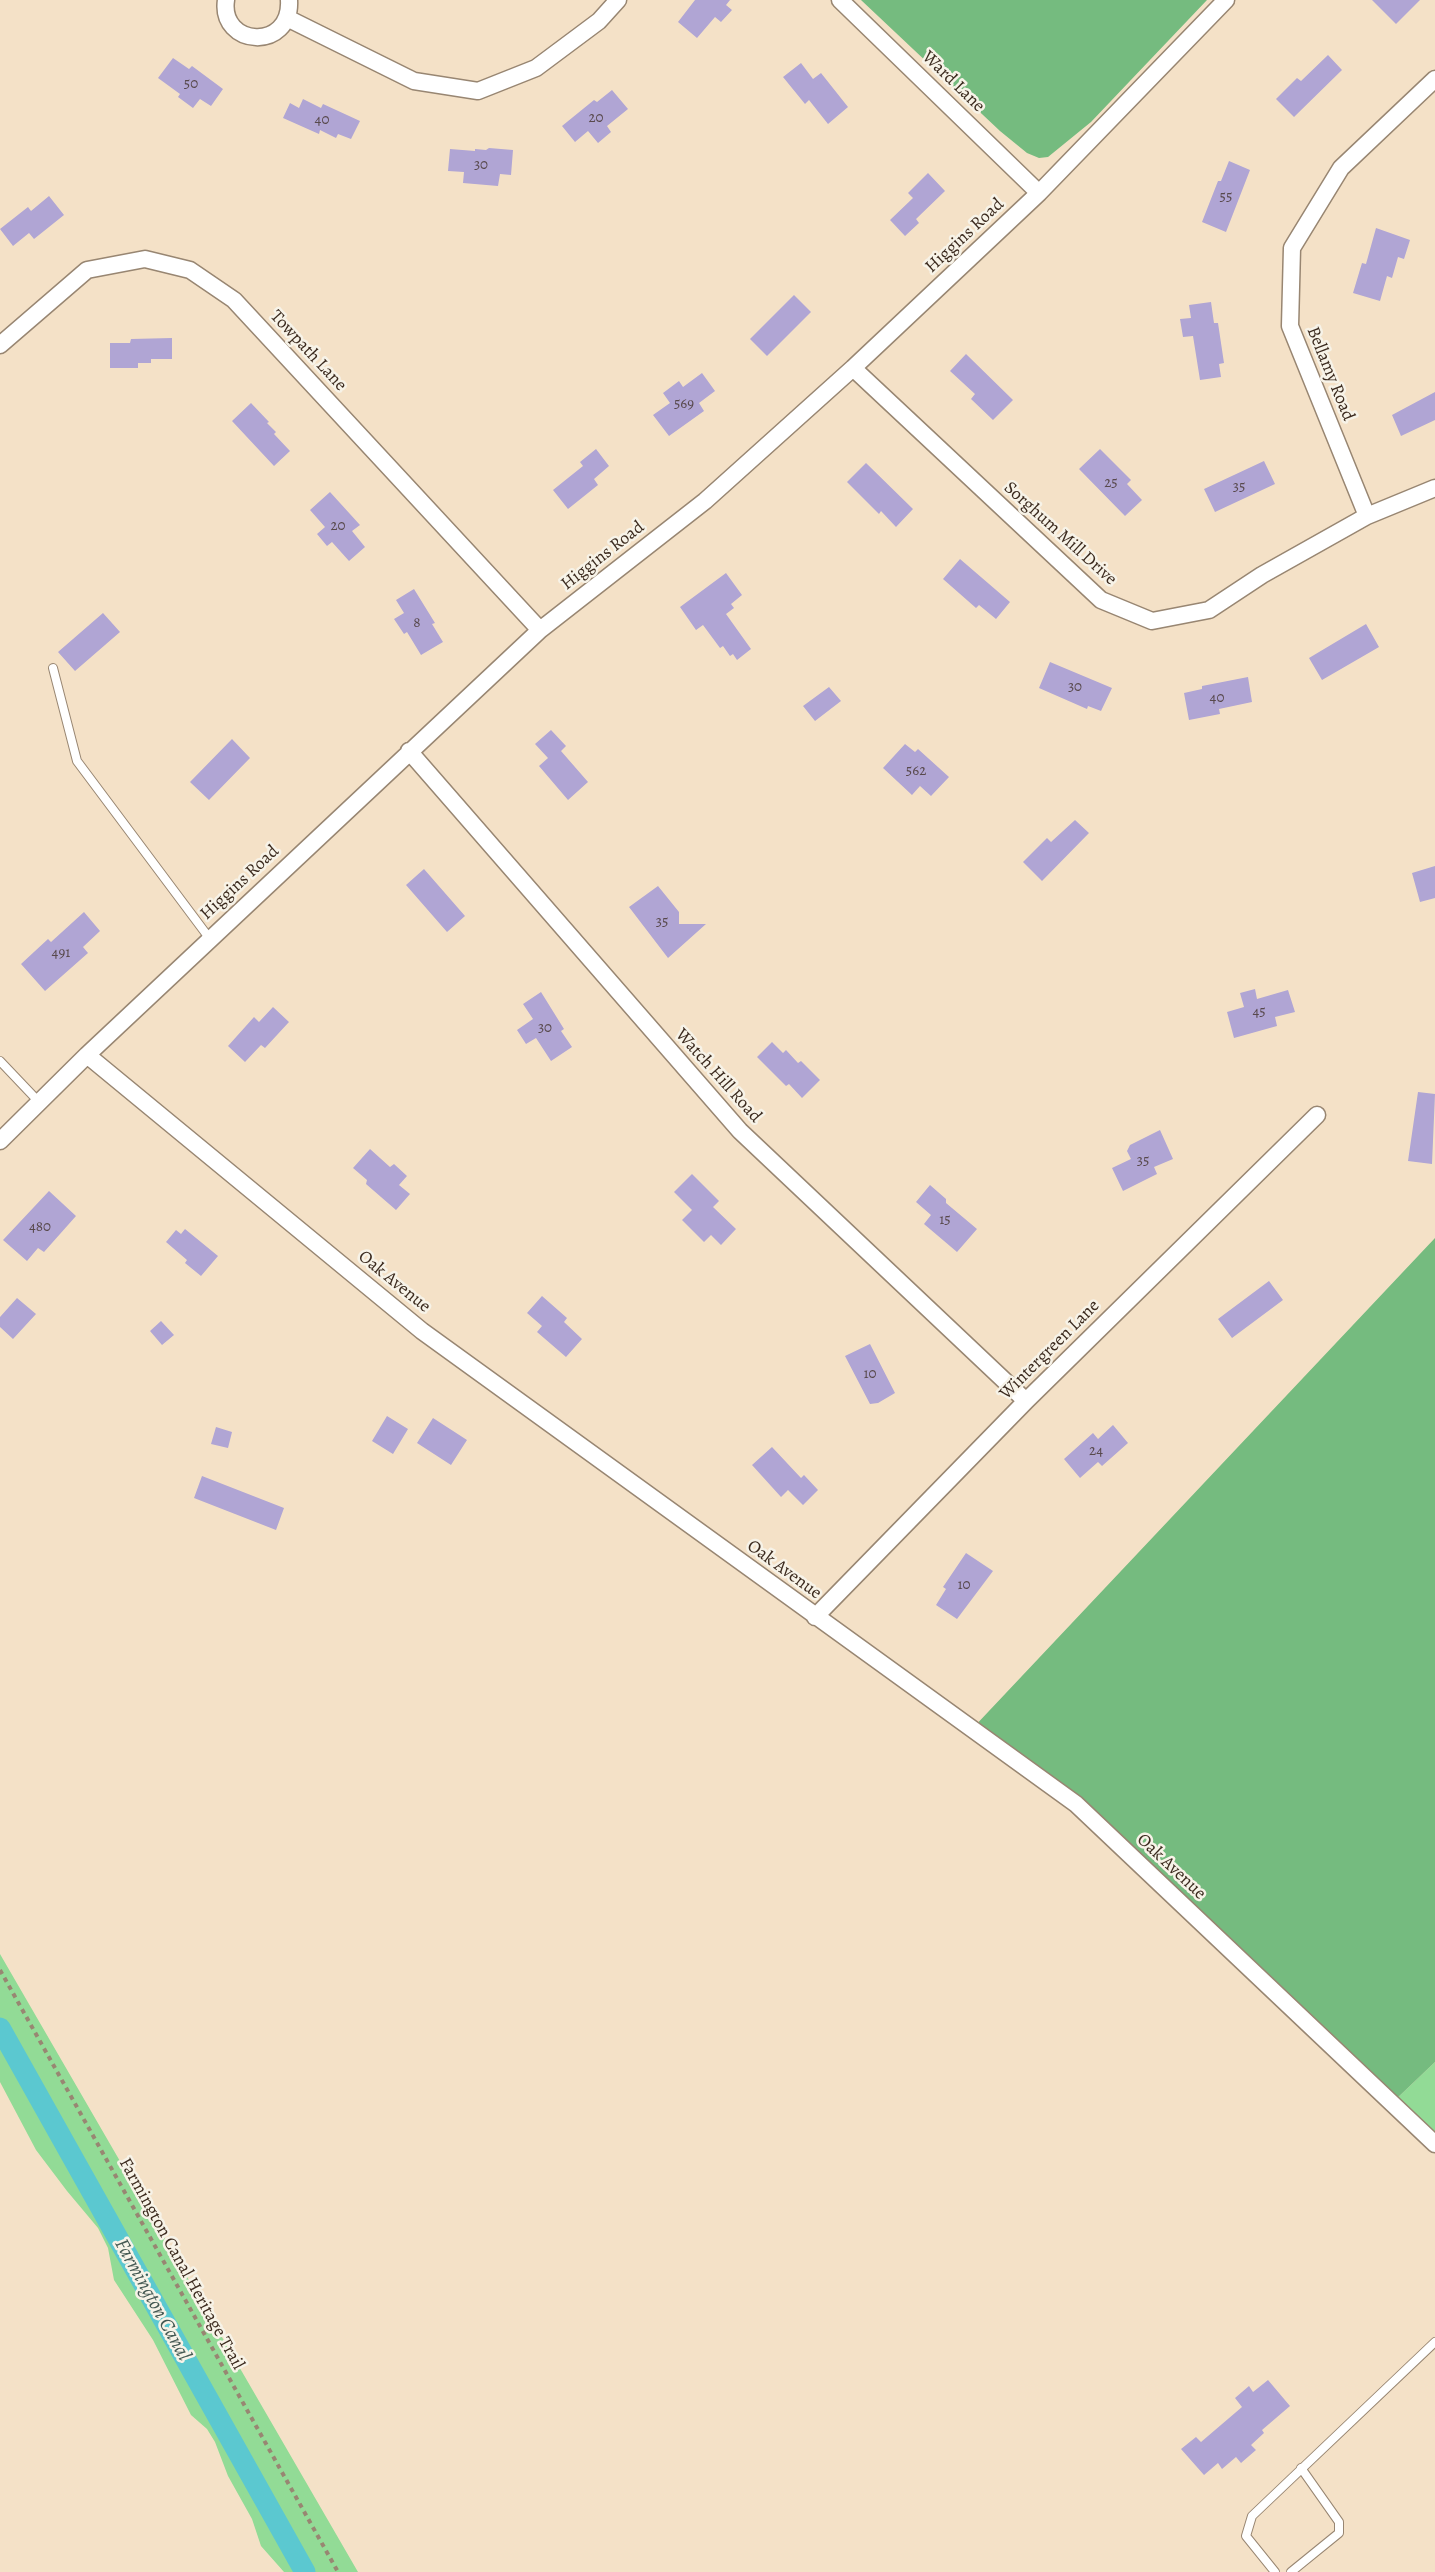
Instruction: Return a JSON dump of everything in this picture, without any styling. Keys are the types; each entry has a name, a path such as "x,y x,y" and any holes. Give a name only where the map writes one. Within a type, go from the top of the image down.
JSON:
{"street":[{"path":"226,0 226,15 232,25 240,33 261,38 281,28 287,18 289,0"},
{"path":"287,18 414,81 478,90 536,68 599,21 618,0"},
{"name":"Ward Lane","path":"840,0 1039,193"},
{"name":"Higgins Road","path":"0,1141 87,1055 540,630 705,501 854,368 1039,193 1226,0"},
{"name":"Bellamy Road","path":"1367,516 1290,326 1292,248 1341,168 1435,78"},
{"name":"Towpath Lane","path":"0,345 87,270 145,259 190,270 234,300 540,630"},
{"name":"Sorghum Mill Drive","path":"854,368 1101,600 1152,621 1209,610 1262,575 1367,516 1435,488"},
{"name":"Watch Hill Road","path":"409,751 740,1131 1026,1401"},
{"name":"Oak Avenue","path":"87,1055 422,1331 1076,1804 1435,2144"},
{"name":"Wintergreen Lane","path":"815,1617 1026,1401 1317,1115"}],"lane":[{"path":"53,668 77,760 210,939"},
{"path":"0,1061 39,1102"},
{"path":"1275,2572 1246,2536 1252,2516 1435,2342"},
{"path":"1291,2572 1339,2533 1339,2522 1301,2468"}],"path":[{"name":"Farmington Canal Heritage Trail","path":"0,1970 338,2572"}],"green space":[{"path":"861,0 1207,0 1091,122 1048,157 1039,158 1027,153 1000,131"},
{"path":"1435,1238 1435,2062 1392,2103 1076,1804 972,1729"},
{"path":"0,1954 358,2572 284,2572 261,2546 252,2519 228,2476 215,2442 207,2429 191,2415 153,2340 114,2280 108,2248 98,2228 36,2150 0,2082"},
{"path":"1435,2062 1435,2144 1392,2103"}],"building":[{"path":"695,0 730,0 726,5 732,10 721,22 715,17 697,38 678,22"},
{"path":"1372,0 1420,0 1396,24"},
{"path":"1328,55 1342,70 1294,117 1276,99 1297,78 1301,81"},
{"path":"173,58 189,69 192,66 223,89 211,106 200,99 193,108 178,97 180,94 158,78"},
{"path":"801,63 813,79 821,73 848,107 828,124 809,100 805,104 783,77"},
{"path":"612,90 628,109 607,126 611,132 598,143 588,131 575,142 562,126 594,100 597,102"},
{"path":"303,99 321,108 323,104 360,121 351,139 338,134 336,138 320,130 319,134 283,118 290,103 299,108"},
{"path":"450,149 475,151 475,149 513,150 511,175 500,174 498,186 463,183 464,172 448,171"},
{"path":"1229,161 1250,170 1226,232 1202,222 1218,181 1221,181"},
{"path":"928,173 945,191 916,219 919,223 905,236 890,220 913,198 908,193"},
{"path":"49,196 64,215 34,239 29,233 13,246 0,229 28,207 31,211"},
{"path":"1376,228 1410,240 1404,259 1398,257 1392,278 1387,276 1380,301 1353,293 1362,263 1366,264"},
{"path":"794,295 811,312 767,356 750,339"},
{"path":"1211,302 1214,323 1218,323 1224,363 1219,364 1221,377 1200,380 1193,336 1183,337 1180,319 1191,318 1189,305"},
{"path":"172,338 172,359 151,359 151,363 138,363 138,368 110,368 110,343 130,343 131,339"},
{"path":"966,354 1013,400 993,420 971,399 975,394 950,371"},
{"path":"702,373 715,391 699,403 704,411 669,436 653,415 670,403 663,393 679,381 683,387"},
{"path":"1435,392 1435,420 1401,436 1392,415"},
{"path":"251,403 269,422 267,423 276,432 274,434 290,451 274,466 232,421"},
{"path":"596,449 609,466 594,479 598,485 568,509 553,490 583,466 580,462"},
{"path":"1100,449 1131,480 1127,484 1142,500 1125,516 1079,469"},
{"path":"1264,461 1275,484 1215,512 1204,489"},
{"path":"866,463 913,509 896,527 881,511 879,514 847,482"},
{"path":"330,492 360,525 352,531 365,547 349,561 332,542 327,546 317,534 325,527 310,510"},
{"path":"960,559 1010,602 996,619 979,605 976,608 943,579"},
{"path":"726,573 742,595 731,604 734,608 726,614 751,649 737,660 733,654 730,656 723,646 720,648 703,625 696,630 680,607"},
{"path":"414,589 435,623 432,624 443,642 421,655 407,632 404,634 394,619 404,613 396,600"},
{"path":"103,613 120,632 75,671 58,652"},
{"path":"1366,624 1379,647 1322,680 1309,658"},
{"path":"1050,662 1112,688 1101,711 1088,706 1087,709 1039,688"},
{"path":"1248,677 1252,702 1219,709 1220,714 1189,720 1184,693 1202,689 1202,686"},
{"path":"829,687 841,701 815,721 803,706"},
{"path":"551,730 566,746 561,751 588,782 568,800 539,766 548,758 535,744"},
{"path":"232,739 250,758 209,800 190,782"},
{"path":"905,744 915,752 918,749 949,777 931,796 920,786 912,795 883,768"},
{"path":"1075,820 1089,833 1042,881 1023,862 1047,838 1051,842"},
{"path":"1435,866 1435,898 1420,902 1412,873"},
{"path":"424,869 465,916 447,932 406,885"},
{"path":"658,886 679,912 679,924 706,924 668,958 629,907"},
{"path":"84,912 100,931 83,947 88,953 45,991 21,964 48,939 51,942"},
{"path":"1255,989 1257,999 1288,990 1295,1012 1275,1017 1277,1026 1234,1038 1227,1012 1244,1007 1240,993"},
{"path":"541,992 564,1029 561,1031 572,1047 551,1061 536,1038 526,1044 517,1030 533,1019 523,1004"},
{"path":"273,1007 289,1022 265,1048 261,1045 245,1062 228,1046 254,1017 259,1022"},
{"path":"772,1042 783,1053 786,1050 798,1063 801,1061 820,1080 802,1098 789,1084 786,1086 757,1057"},
{"path":"1418,1092 1435,1094 1432,1164 1408,1161"},
{"path":"1160,1130 1173,1159 1154,1167 1157,1174 1123,1191 1112,1168 1131,1159 1127,1151 1130,1145"},
{"path":"370,1149 390,1167 394,1164 407,1176 399,1185 410,1194 396,1210 366,1184 367,1180 353,1168"},
{"path":"692,1174 719,1201 713,1207 736,1229 721,1245 711,1235 704,1242 682,1220 692,1210 674,1192"},
{"path":"930,1185 946,1199 946,1203 977,1229 957,1252 924,1224 931,1215 916,1202"},
{"path":"49,1191 76,1216 44,1252 38,1248 27,1261 3,1240"},
{"path":"185,1229 218,1256 201,1276 185,1263 187,1260 166,1242 176,1230 181,1234"},
{"path":"1269,1281 1283,1300 1232,1338 1218,1319"},
{"path":"542,1296 567,1318 564,1322 582,1339 566,1357 537,1332 542,1326 527,1313"},
{"path":"17,1298 36,1314 13,1339 0,1327 0,1317"},
{"path":"161,1321 174,1335 162,1345 150,1331"},
{"path":"870,1344 895,1393 878,1403 870,1404 845,1356"},
{"path":"387,1416 408,1429 393,1454 372,1441"},
{"path":"433,1418 467,1440 451,1465 417,1443"},
{"path":"1113,1425 1128,1443 1102,1466 1098,1462 1080,1478 1064,1459 1093,1433 1098,1439"},
{"path":"216,1427 232,1432 228,1448 211,1444"},
{"path":"772,1447 801,1478 804,1475 818,1490 803,1505 788,1490 781,1497 752,1465"},
{"path":"202,1476 284,1508 276,1530 194,1498"},
{"path":"966,1553 993,1571 957,1619 936,1605 946,1589 943,1587"},
{"path":"1268,2380 1290,2406 1262,2430 1264,2433 1251,2445 1256,2450 1241,2463 1236,2457 1222,2469 1218,2463 1204,2475 1181,2449 1196,2437 1201,2442 1242,2407 1235,2398 1249,2386 1253,2392"}],"waterway":[{"name":"Farmington Canal","path":"0,2028 305,2572"}]}
